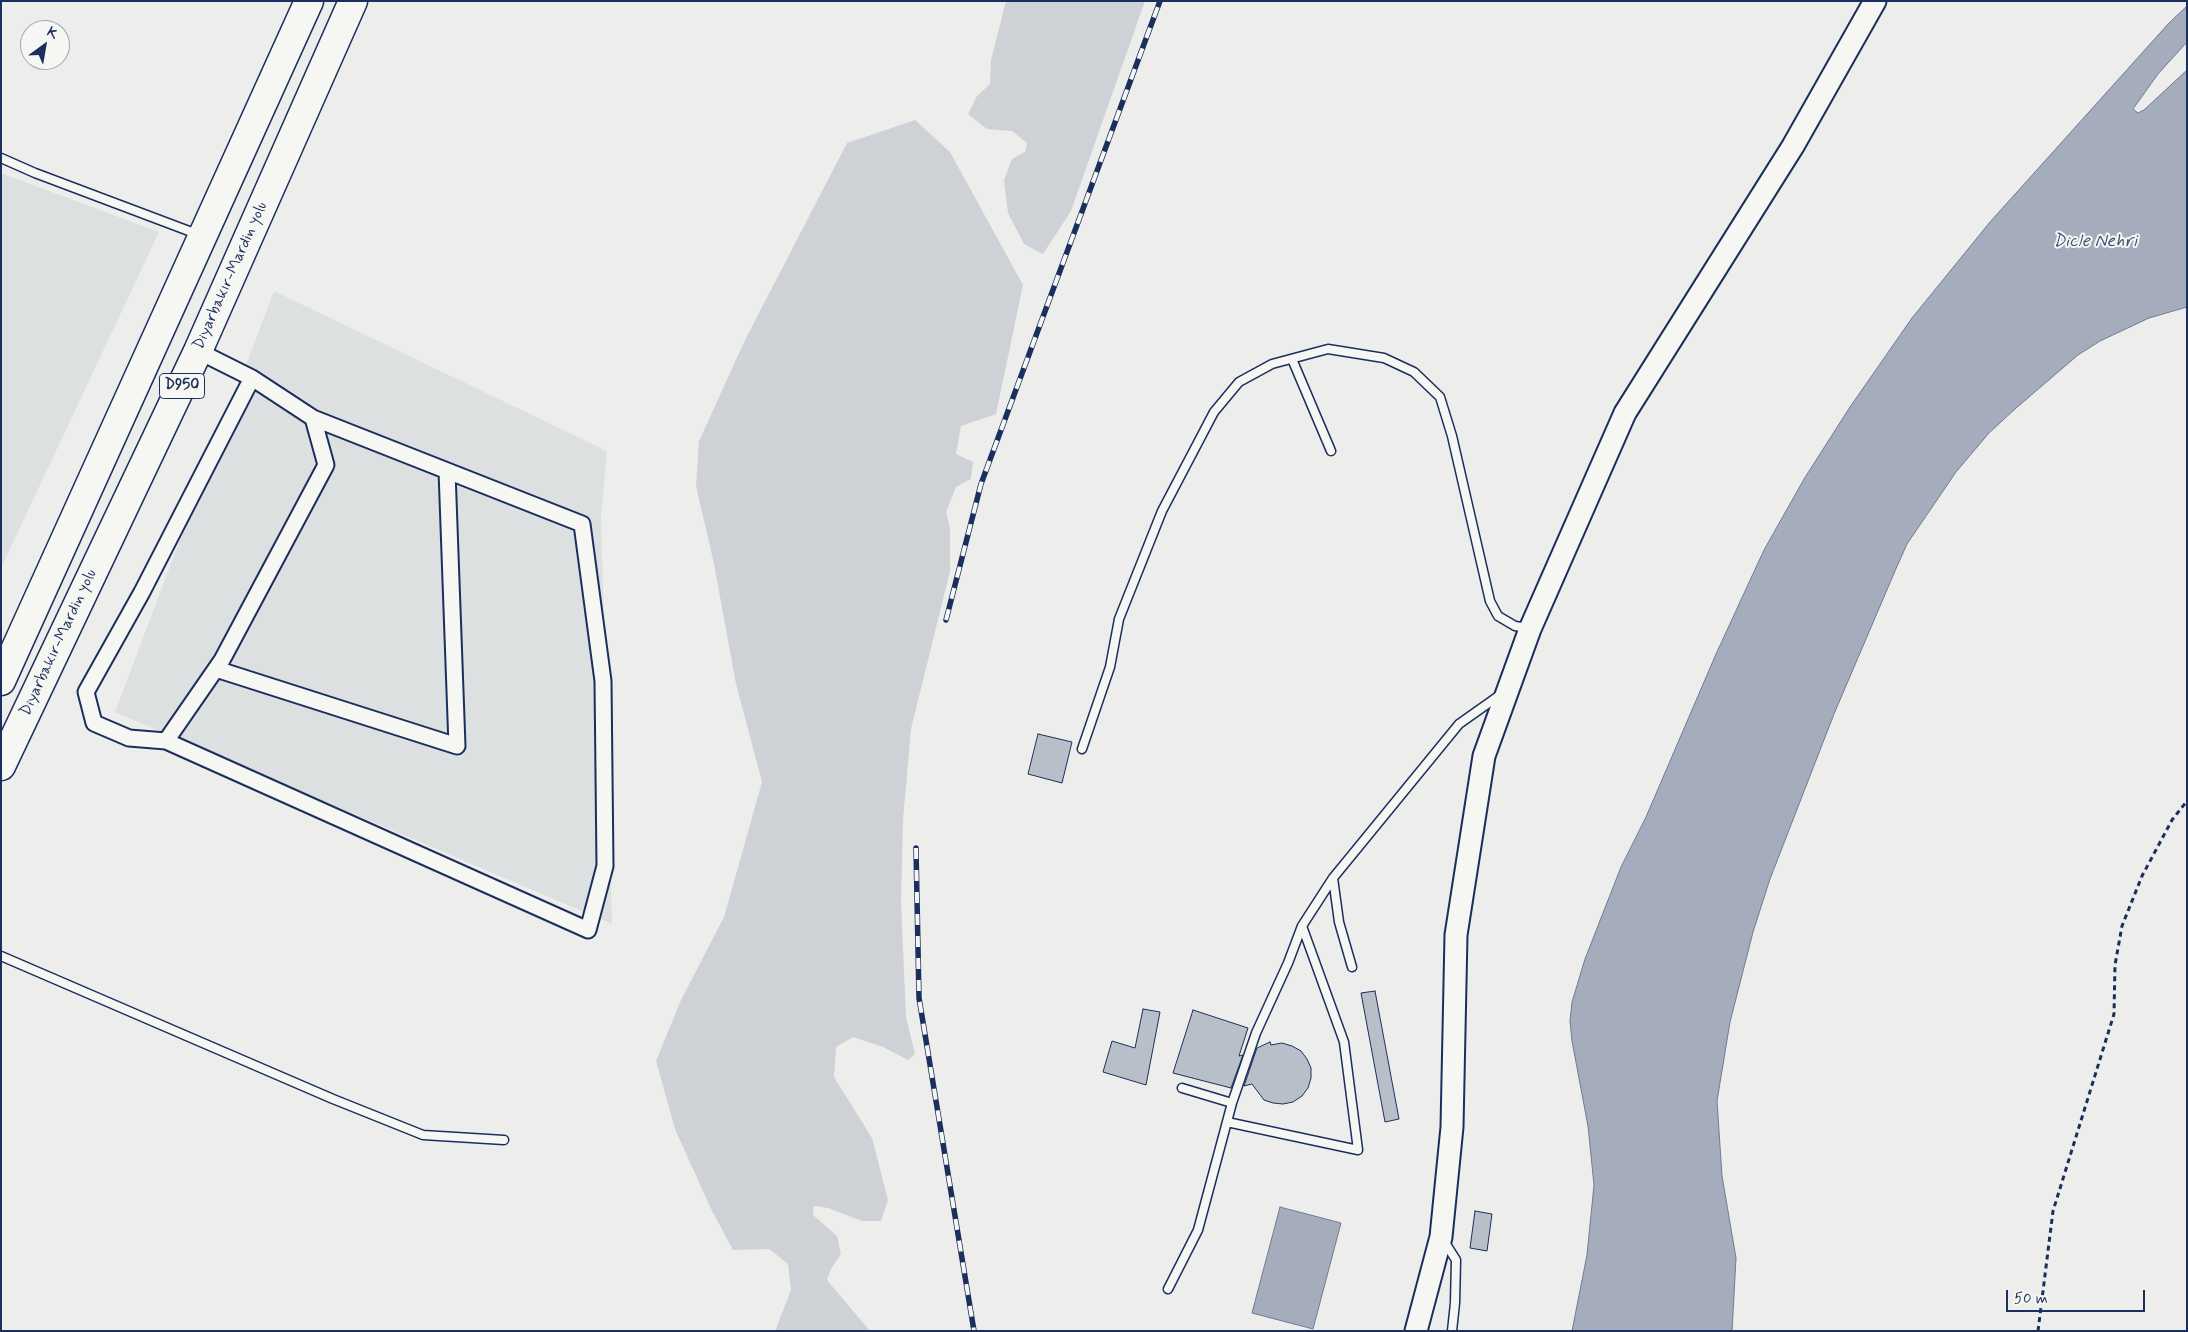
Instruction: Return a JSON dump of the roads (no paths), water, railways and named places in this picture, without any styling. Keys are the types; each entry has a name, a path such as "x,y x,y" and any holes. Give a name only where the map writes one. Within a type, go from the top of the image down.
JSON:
{"highway":[{"name":"D950","path":"1,681 309,1"},
{"name":"Diyarbakır-Mardin yolu","path":"1,766 198,351 353,1"}],"street":[{"path":"1416,1331 1441,1237 1452,1127 1456,935 1484,756 1530,629 1625,413 1793,146 1875,1"},
{"path":"198,351 252,378 313,418 582,524 604,681 605,866 588,930 166,741 129,738 94,723 86,692 142,592 252,378"},
{"path":"166,741 216,669 326,465 313,418"},
{"path":"216,669 457,746 447,471"}],"lane":[{"path":"1,158 35,173 203,236"},
{"path":"1082,749 1110,668 1119,619 1125,603 1143,563 1162,511 1214,412 1239,382 1272,364 1328,349 1384,358 1414,372 1440,398 1452,436 1490,601 1498,616 1515,626 1530,629"},
{"path":"1292,359 1331,451"},
{"path":"1168,1290 1198,1230 1232,1103 1256,1033 1288,963 1302,926 1333,878 1460,724 1508,690"},
{"path":"1333,878 1339,922 1352,967"},
{"path":"1227,1122 1358,1150 1344,1042 1302,926"},
{"path":"1,956 333,1099 423,1135 504,1140"},
{"path":"1182,1088 1232,1103"},
{"path":"1441,1237 1456,1260 1452,1331"}],"water":[{"name":"Dicle Nehri","path":"2187,6 2187,42 2158,74 2133,109 2138,113 2144,110 2187,70 2187,307 2149,318 2100,341 2078,355 1989,433 1956,472 1907,544 1834,714 1770,879 1753,932 1730,1022 1717,1101 1722,1176 1736,1258 1732,1331 1572,1331 1587,1255 1594,1185 1588,1126 1572,1041 1570,1021 1572,1002 1585,959 1621,867 1646,817 1716,654 1764,550 1804,479 1850,407 1912,318 1990,222 2169,23"},
{"path":"1280,1207 1341,1223 1313,1329 1252,1313"}],"railway":[{"path":"946,620 981,484 1160,1"},
{"path":"916,848 919,998 974,1331"}]}
